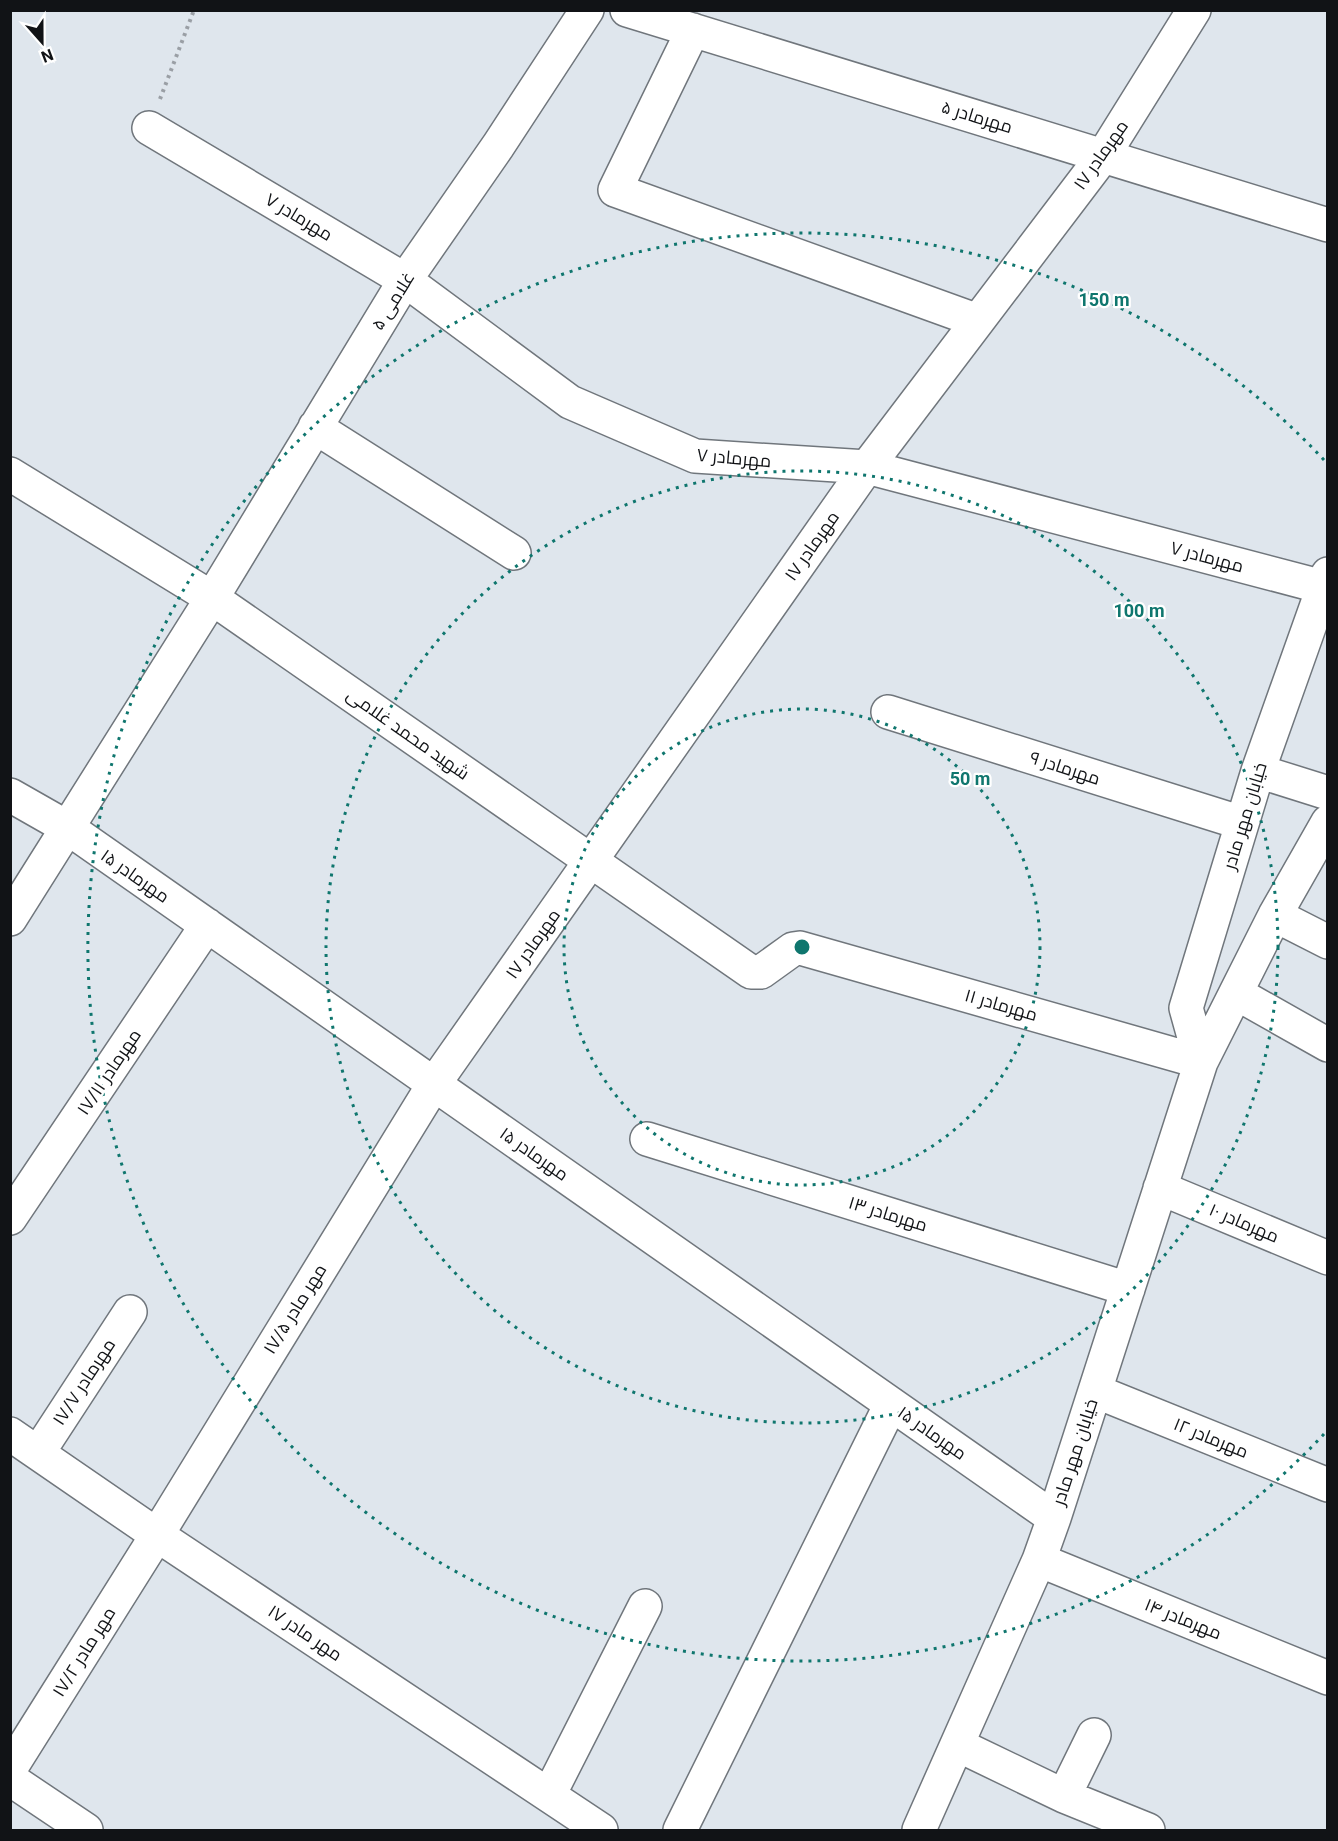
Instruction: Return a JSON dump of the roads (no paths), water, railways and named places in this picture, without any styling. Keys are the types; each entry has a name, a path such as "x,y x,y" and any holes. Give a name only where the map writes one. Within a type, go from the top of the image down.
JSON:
{"street":[{"name":"غلامی ۵","path":"10,919 212,598 405,280 498,146 587,10"},
{"name":"مهرمادر ۵","path":"627,10 1328,225"},
{"name":"مهرمادر ۱۷","path":"434,1084 867,467 1102,156 1194,10"},
{"path":"693,30 615,190 978,321"},
{"name":"مهرمادر ۷","path":"149,128 405,280 570,402 695,456 867,467 1325,581"},
{"path":"315,427 514,553"},
{"name":"شهید محمد غلامی","path":"10,474 212,598 751,972 761,972 793,949 800,948"},
{"name":"خیابان مهر مادر","path":"1201,1062 1186,1008 1258,771 1325,581"},
{"name":"مهرمادر ۹","path":"888,712 1242,824"},
{"path":"1258,771 1328,793"},
{"name":"مهرمادر ۱۵","path":"10,795 68,828 1054,1518"},
{"name":"خیابان مهر مادر","path":"919,1830 1039,1560 1201,1062 1275,915 1328,822"},
{"path":"1275,915 1328,942"},
{"name":"مهرمادر ۱۷/۱۱","path":"10,1218 207,926"},
{"name":"مهرمادر ۱۱","path":"800,948 1201,1062"},
{"path":"1236,993 1328,1044"},
{"name":"مهر مادر ۱۷/۵","path":"157,1535 434,1084"},
{"name":"مهرمادر ۱۳","path":"647,1139 1128,1289"},
{"name":"مهرمادر ۱۰","path":"1160,1188 1328,1258"},
{"name":"مهرمادر ۱۷/۷","path":"38,1453 130,1312"},
{"name":"مهرمادر ۱۲","path":"1095,1390 1328,1485"},
{"path":"680,1830 891,1404"},
{"name":"مهر مادر ۱۷","path":"10,1434 157,1535 601,1830"},
{"name":"مهر مادر ۱۷/۲","path":"10,1770 157,1535"},
{"name":"مهرمادر ۱۴","path":"1039,1560 1328,1678"},
{"path":"549,1796 645,1606"},
{"path":"1064,1796 1094,1735"},
{"path":"958,1745 1064,1796 1148,1830"},
{"path":"10,1779 86,1830"}]}
